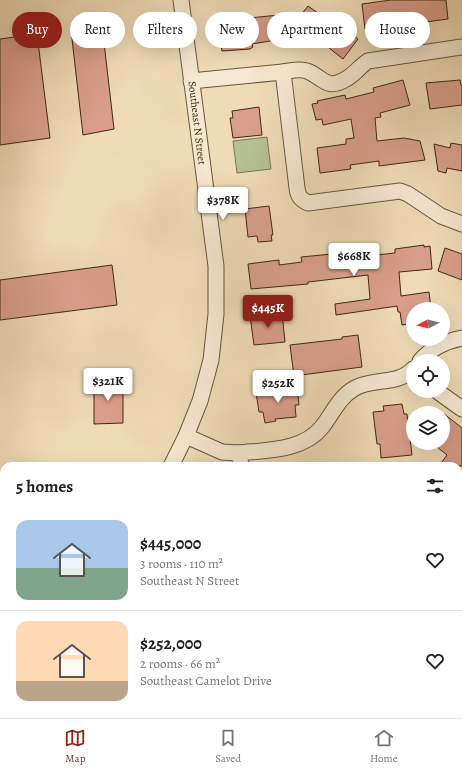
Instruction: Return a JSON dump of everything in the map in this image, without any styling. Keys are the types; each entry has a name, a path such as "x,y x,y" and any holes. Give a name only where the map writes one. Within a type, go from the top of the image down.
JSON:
{"street":[{"name":"Southeast N Street","path":"173,462 186,436 200,401 211,360 216,314 216,266 181,0"},
{"path":"191,81 301,70 308,71 326,83 331,84 346,80 359,67 368,61 462,47"},
{"path":"283,72 298,196 301,200 308,203 400,191 408,194 441,216 462,224"},
{"path":"428,354 434,348 450,340 462,338"},
{"path":"186,436 240,459 285,447 301,442 312,436 322,427 336,405 346,394 357,387 392,380 406,373"},
{"path":"447,398 462,409"}],"green space":[{"path":"267,137 271,169 237,173 233,141"}],"building":[{"path":"391,0 446,0 448,19 430,21 430,12 365,12 365,29 362,4"},
{"path":"308,6 316,12 303,12"},
{"path":"267,16 267,42 259,43 259,17"},
{"path":"12,37 12,48 39,48 50,138 0,145 0,39"},
{"path":"73,48 105,48 114,129 83,135"},
{"path":"222,48 252,48 250,49 222,51"},
{"path":"329,48 351,48 343,59"},
{"path":"403,80 410,105 380,113 381,117 375,118 377,141 404,138 420,141 425,160 379,166 379,161 350,165 351,169 320,173 317,148 346,144 346,139 354,138 351,119 323,125 322,119 316,120 312,104 318,103 317,101 345,95 346,99 374,92 373,88"},
{"path":"460,80 462,85 462,105 430,109 426,83"},
{"path":"259,107 262,135 233,138 230,118 233,118 232,111"},
{"path":"451,143 462,145 462,171 447,168 446,173 438,171 434,144 450,148"},
{"path":"269,206 273,235 271,235 272,241 258,242 257,236 248,237 245,209"},
{"path":"424,245 424,247 430,246 432,269 399,272 401,296 429,292 430,302 406,302 406,324 402,325 400,312 398,312 397,306 336,315 335,304 370,299 368,275 308,282 308,284 251,289 248,264 279,260 279,265 302,262 301,257 332,254 332,256 366,252 367,256 395,253 395,249"},
{"path":"445,248 462,254 462,280 438,271"},
{"path":"112,265 117,305 0,320 0,280"},
{"path":"282,313 285,342 254,345 250,316"},
{"path":"358,335 362,367 294,376 290,345 342,339 342,337"},
{"path":"123,380 123,423 94,424 94,381"},
{"path":"297,387 299,405 295,405 296,417 275,419 276,421 265,423 263,412 259,412 256,392"},
{"path":"402,404 404,414 406,414 406,450 411,450 412,455 381,458 380,444 377,444 373,412 384,411 383,406"},
{"path":"450,419 462,428 462,462 442,462 447,455 441,450 450,450"}]}
